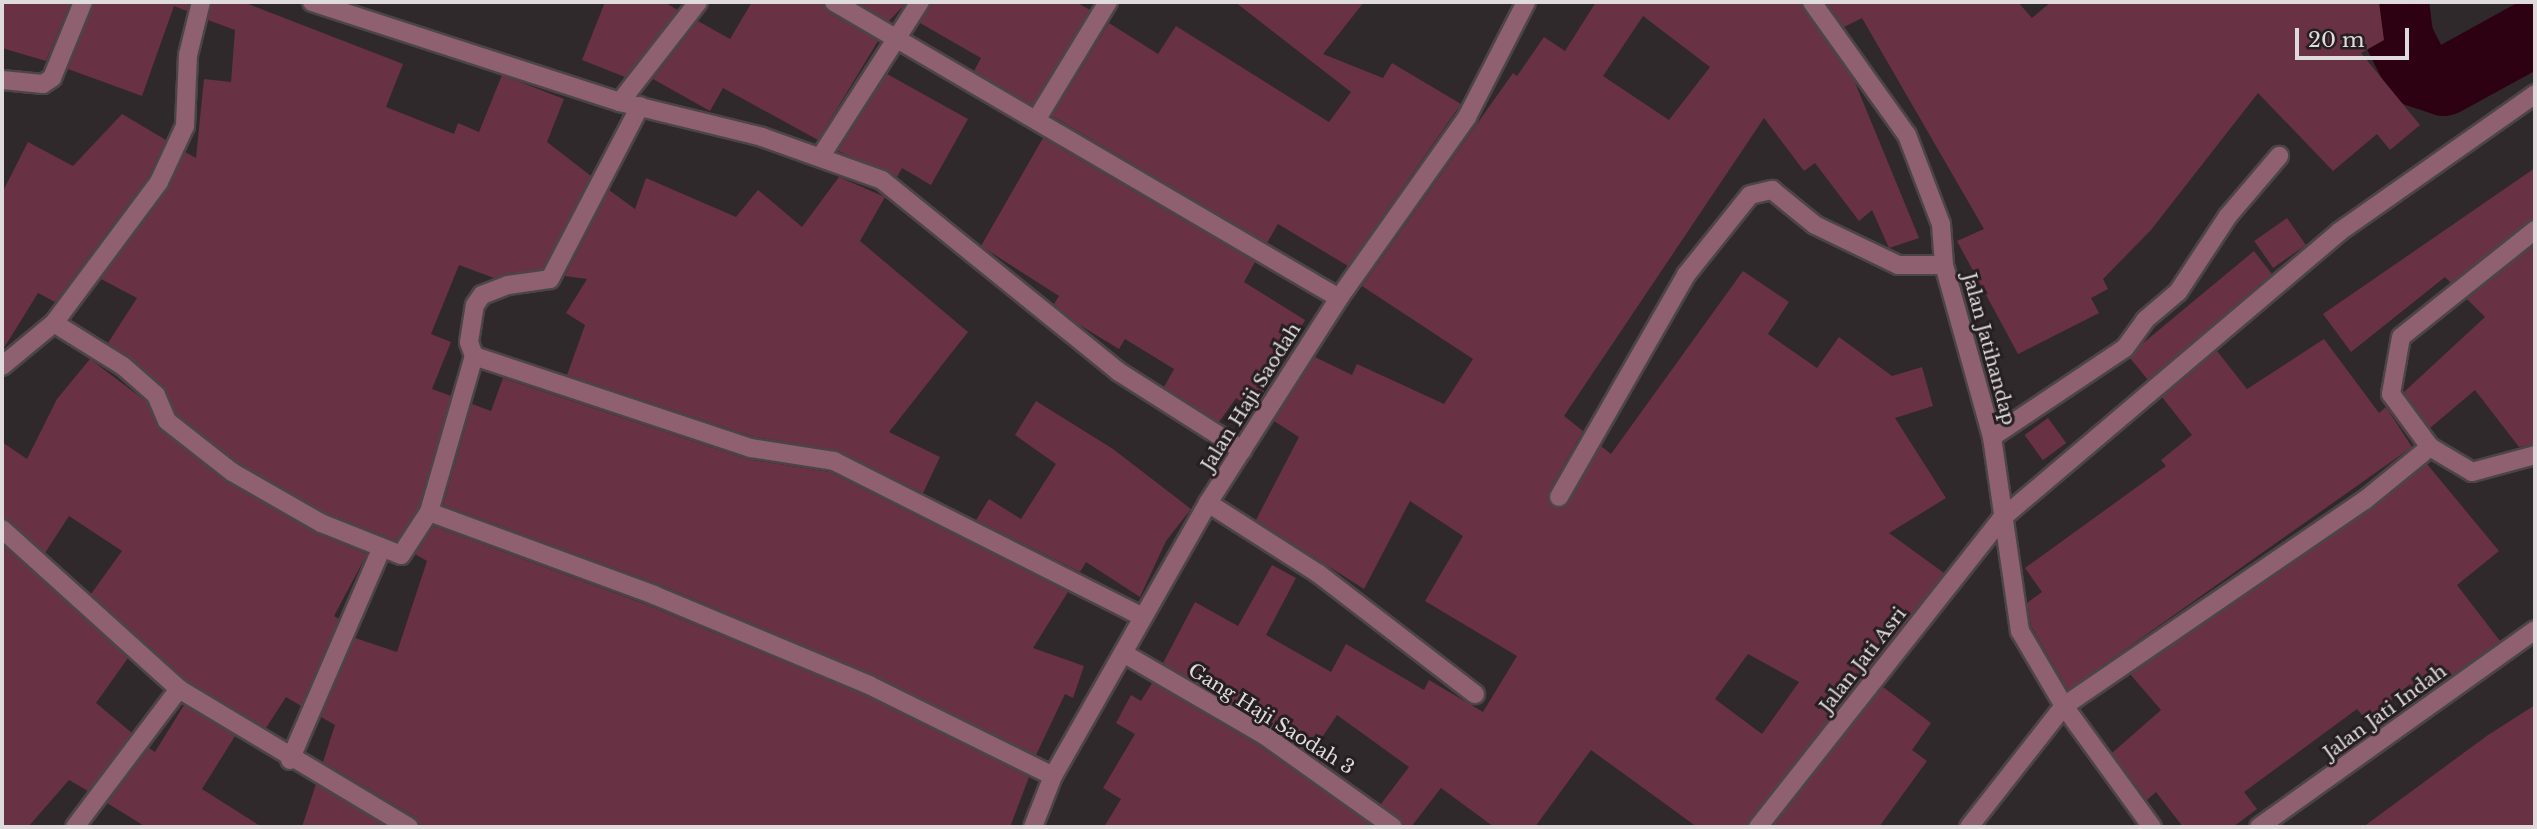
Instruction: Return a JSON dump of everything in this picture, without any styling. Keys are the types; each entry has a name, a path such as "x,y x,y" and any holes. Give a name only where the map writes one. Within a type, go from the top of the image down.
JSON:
{"street":[{"path":"2,80 43,84 52,78 83,2"},
{"path":"3,361 54,323 138,216 185,126 188,55 201,2"},
{"path":"312,2 620,102 821,156 882,180 1119,372 1242,450"},
{"path":"620,102 698,2"},
{"path":"834,2 900,36 1339,298"},
{"path":"821,156 920,2"},
{"path":"1038,117 1108,2"},
{"name":"Jalan Haji Saodah","path":"1033,827 1053,776 1208,503 1339,298 1467,117 1527,2"},
{"name":"Jalan Jatihandap","path":"1812,2 1907,135 1941,224 1944,265 1992,437 2001,519 2020,631 2064,706 2152,827"},
{"name":"Jalan Jati Asri","path":"1758,827 2001,519 2339,232 2535,94"},
{"path":"54,323 123,366 156,395 167,421 232,472 380,552 401,555 429,512 474,356 469,342 475,306 482,295 509,285 550,279 640,106"},
{"path":"1992,437 2125,348 2145,320 2178,292 2228,216 2279,156"},
{"path":"1559,497 1686,275 1751,195 1772,190 1815,225 1898,265 1944,265"},
{"path":"2535,230 2397,342 2391,394 2430,447 2472,472 2535,456"},
{"path":"474,356 751,449 834,461 1143,617"},
{"path":"1969,827 2064,706 2365,500 2430,447"},
{"path":"1208,503 1319,575 1475,694"},
{"path":"429,512 654,595 869,685 1053,776"},
{"path":"2,529 179,689 290,760 409,827"},
{"path":"290,760 380,552"},
{"name":"Jalan Jati Indah","path":"2259,827 2535,630"},
{"name":"Gang Haji Saodah 3","path":"1123,653 1264,735 1393,827"},
{"path":"75,827 179,689"}],"building":[{"path":"2,2 71,2 46,61 2,48"},
{"path":"94,2 189,2 187,11 174,6 142,96 68,69"},
{"path":"212,2 243,2 403,64 386,107 454,134 458,123 479,132 502,75 564,99 547,142 591,176 543,269 494,278 459,265 431,334 451,342 432,389 451,396 419,507 397,541 326,513 238,463 176,414 164,386 108,343 137,298 101,279 168,189 185,152 196,158 204,79 231,82 235,30 208,20"},
{"path":"605,2 664,2 678,10 625,77 582,60"},
{"path":"752,2 823,2 828,12 878,41 818,140 723,88 710,111 653,79 698,21 730,39"},
{"path":"856,2 907,2 889,21"},
{"path":"931,2 1076,2 1090,10 1032,105 974,71 981,58 920,23"},
{"path":"1235,2 1364,2 1323,54 1383,78 1392,63 1461,104 1348,266 1278,224 1267,243 1052,116 1109,23 1158,54 1176,26 1329,122 1351,92"},
{"path":"1596,2 1801,2 1854,80 1919,238 1889,248 1872,210 1859,221 1815,163 1804,171 1764,118 1564,416 1583,431 1549,491 1550,503 1560,508 1568,503 1601,446 1611,454 1743,271 1789,302 1768,334 1817,368 1839,337 1892,376 1922,367 1933,406 1895,418 1946,498 1889,533 1944,573 1747,827 1697,827 1591,750 1535,827 1494,827 1441,788 1411,827 1404,827 1381,804 1409,767 1337,715 1311,754 1163,663 1195,602 1238,626 1272,565 1296,578 1266,635 1331,672 1346,644 1424,690 1429,680 1483,712 1517,656 1425,601 1463,536 1410,501 1364,589 1256,520 1299,437 1274,421 1315,357 1352,375 1357,364 1444,404 1473,359 1362,286 1513,73 1517,76 1544,37 1565,51","holes":["1643,16 1710,67 1669,120 1603,76","1748,654 1799,682 1762,734 1715,699"]},
{"path":"1826,2 2018,2 2032,18 2051,2 2379,2 2384,40 2361,53 2420,125 2390,150 2377,134 2333,171 2258,93 2151,230 2103,279 2108,289 2091,298 2099,313 2018,354 1957,241 1984,229 1862,18 1844,27"},
{"path":"887,74 968,119 931,185 902,168 897,177 838,151"},
{"path":"122,114 166,140 149,176 55,302 38,293 2,351 2,193 28,142 73,166"},
{"path":"1043,138 1255,262 1244,282 1305,320 1254,409 1236,398 1219,422 1164,387 1174,369 1125,339 1119,349 1078,324 1054,304 1059,296 981,246"},
{"path":"2535,168 2535,219 2451,283 2445,277 2351,352 2323,314"},
{"path":"839,177 885,197 860,241 968,332 889,432 940,457 923,493 839,451 754,437 567,375 585,325 566,313 587,279 565,276 609,190 635,209 646,178 736,217 758,190 802,227"},
{"path":"2287,218 2306,245 2273,268 2254,241"},
{"path":"2535,244 2535,444 2519,447 2475,390 2430,428 2404,392 2485,317 2467,299"},
{"path":"2254,251 2272,274 2148,380 2130,358 2142,344"},
{"path":"2324,339 2379,413 2386,407 2412,447 2068,690 2031,626 2027,603 2042,592 2025,568 2166,466 2161,460 2192,435 2162,397 2217,351 2247,389"},
{"path":"90,359 147,402 160,429 225,481 316,533 367,554 334,616 339,619 301,706 286,697 266,728 186,680 91,594 122,551 69,516 45,553 2,518 2,442 27,459 57,399"},
{"path":"503,378 747,459 830,472 1068,592 1033,648 1084,666 1073,698 1065,694 1036,755 873,675 658,584 443,505 472,404 491,411"},
{"path":"1036,401 1113,449 1191,509 1166,541 1140,597 1086,562 1080,572 976,520 989,499 1021,519 1056,464 1015,435"},
{"path":"2048,418 2066,443 2043,460 2025,435"},
{"path":"2427,464 2499,551 2457,585 2500,641 2421,697 2410,684 2367,721 2357,709 2244,792 2257,809 2233,827 2183,827 2156,792 2147,800 2112,753 2161,710 2130,674"},
{"path":"434,526 650,606 864,695 1029,777 1010,827 420,827 415,817 323,762 335,725 321,717 355,638 397,652 427,561 415,554"},
{"path":"2,544 128,658 96,703 132,733 88,791 69,780 28,827 2,827"},
{"path":"1152,683 1258,745 1374,827 1104,827 1121,799 1103,788 1135,734 1116,723 1131,695 1141,701"},
{"path":"1883,687 1931,723 1912,750 1927,761 1879,827 1772,827"},
{"path":"184,705 235,736 202,789 262,827 146,827 107,803 149,748 155,752"},
{"path":"2535,705 2535,827 2363,827 2488,735"},
{"path":"316,784 387,827 302,827"}],"waterway":[{"path":"2395,2 2399,37 2417,73 2444,82 2535,32"}]}
